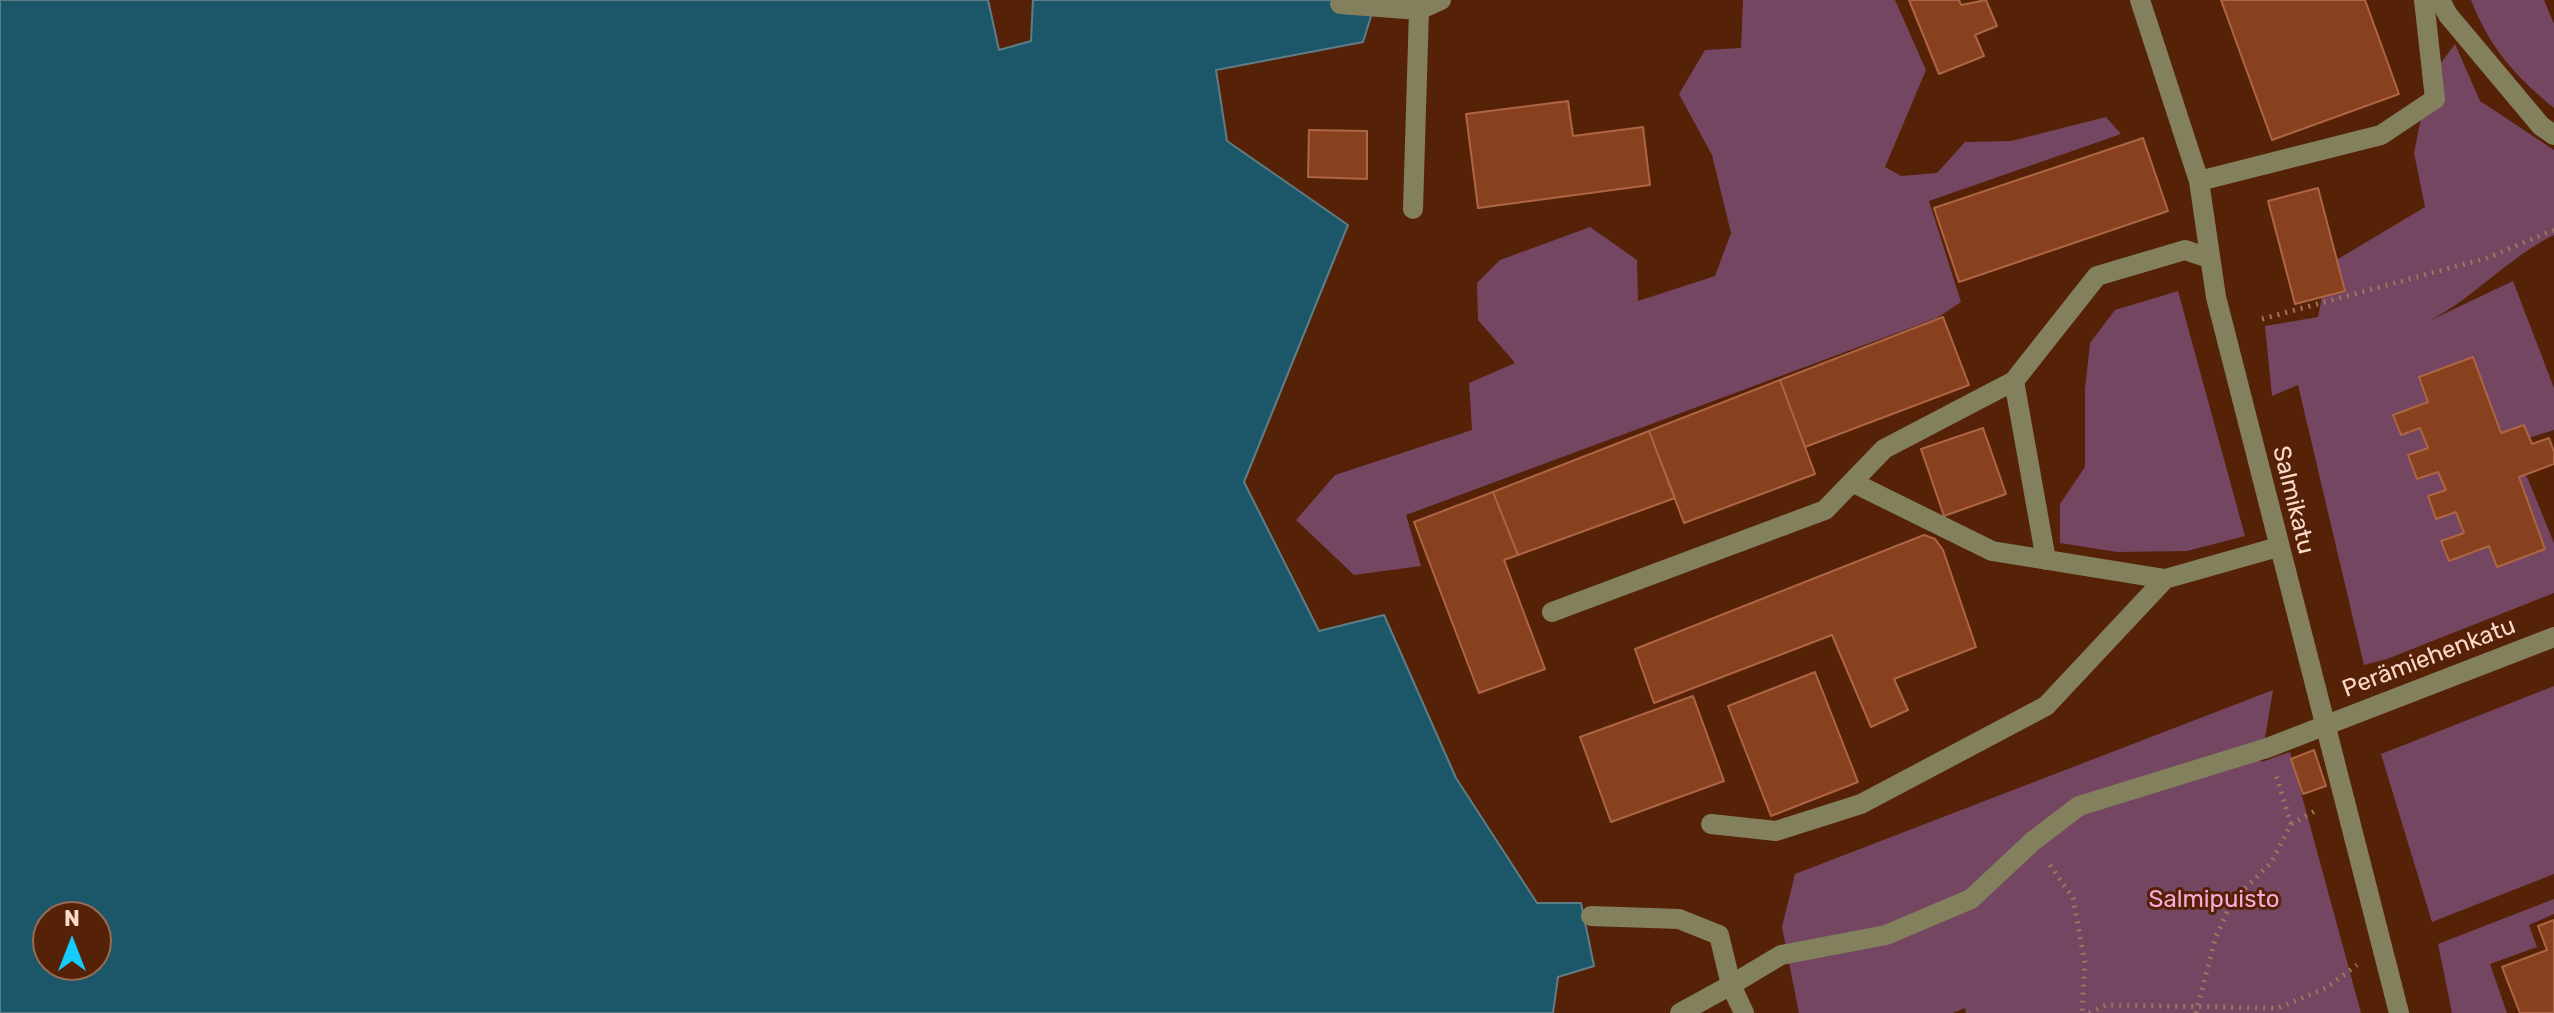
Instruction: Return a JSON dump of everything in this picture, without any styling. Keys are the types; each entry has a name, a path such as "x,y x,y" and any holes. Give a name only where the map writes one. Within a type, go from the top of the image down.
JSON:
{"street":[{"path":"1340,4 1419,10 1441,0"},
{"name":"Salmikatu","path":"2140,0 2199,181 2209,258 2278,547 2399,1013"},
{"path":"2199,181 2381,135 2435,99 2424,0"},
{"path":"2440,0 2448,15 2541,126 2554,135"},
{"path":"1413,209 1419,10"},
{"path":"1552,612 1825,510 1884,449 2014,381 2097,276 2185,250 2209,258"},
{"path":"2014,381 2046,560"},
{"path":"1852,482 1992,551 2165,579 2278,547"},
{"path":"1711,824 1776,831 1861,804 2046,706 2165,579"},
{"name":"Perämiehenkatu","path":"1680,1013 1781,955 1886,935 1971,899 2033,841 2079,806 2267,748 2554,637"},
{"path":"1591,916 1679,919 1719,935 1731,985 1744,1013"}],"path":[{"path":"2262,319 2487,258 2554,230"},
{"path":"2196,1013 2215,939 2232,901 2271,863 2291,824 2267,748"},
{"path":"2033,841 2073,898 2085,963 2082,1013"},
{"path":"2089,1013 2106,1005 2278,1008 2326,988 2359,964 2384,955"}],"green space":[{"path":"1743,0 1895,0 1926,70 1885,167 1901,176 1937,173 1965,142 2011,141 2106,117 2121,134 1929,201 1961,302 1937,318 1406,515 1421,566 1354,575 1296,520 1335,475 1472,430 1469,383 1515,363 1478,320 1477,283 1500,260 1590,227 1637,260 1638,301 1715,276 1731,233 1712,155 1679,94 1705,50 1741,48"},
{"path":"2471,0 2544,0 2554,24 2554,108 2527,84 2495,47"},
{"path":"2455,44 2480,101 2554,150 2554,235 2522,254 2463,300 2431,320 2513,281 2554,388 2554,430 2513,443 2554,543 2554,593 2387,659 2364,665 2298,385 2272,396 2265,326 2318,317 2328,265 2425,207 2414,153 2429,79"},
{"path":"2178,291 2245,536 2187,551 2117,552 2060,543 2060,504 2085,467 2085,389 2090,343 2115,310"},
{"path":"2554,686 2554,874 2432,922 2381,754"},
{"name":"Salmipuisto","path":"2273,690 2261,762 2290,752 2361,1013 1966,1013 1965,1008 1953,1013 1799,1013 1782,927 1795,874"},
{"path":"2554,899 2554,914 2529,925 2537,947 2490,964 2507,1013 2452,1013 2438,944"}],"water":[{"path":"0,0 988,0 999,50 1031,41 1033,0 1376,0 1363,42 1216,70 1227,141 1348,225 1244,482 1319,631 1384,615 1456,778 1537,903 1581,903 1594,966 1558,977 1553,1013 0,1013"}],"building":[{"path":"1909,0 1959,0 1961,5 1986,0 1997,26 1975,35 1984,56 1939,74"},
{"path":"2221,0 2365,0 2399,94 2272,140"},
{"path":"1568,101 1573,136 1643,127 1650,185 1478,208 1466,114"},
{"path":"1309,130 1367,131 1367,179 1308,177"},
{"path":"2143,138 2168,211 1959,282 1934,208"},
{"path":"2318,188 2345,291 2295,304 2268,201"},
{"path":"1943,317 1969,385 1805,447 1780,380"},
{"path":"2473,357 2501,433 2524,425 2532,444 2549,438 2554,452 2554,464 2519,477 2545,549 2497,567 2489,546 2449,561 2441,541 2464,533 2456,512 2436,519 2428,496 2446,490 2438,472 2417,479 2408,455 2428,448 2420,428 2401,435 2393,415 2428,402 2419,377"},
{"path":"1780,380 1815,474 1684,523 1649,431"},
{"path":"1983,428 2006,494 1944,516 1921,449"},
{"path":"1649,431 1675,498 1518,555 1493,492"},
{"path":"1493,492 1518,555 1504,560 1545,669 1479,693 1414,522"},
{"path":"1924,535 1935,539 1943,550 1976,647 1894,679 1908,710 1871,727 1832,635 1654,703 1635,649"},
{"path":"1815,672 1858,782 1771,816 1728,706"},
{"path":"1693,696 1724,781 1611,822 1580,737"},
{"path":"2314,750 2326,786 2303,794 2291,759"},
{"path":"2554,920 2554,1013 2520,1013 2502,967 2547,950 2538,926"}]}
